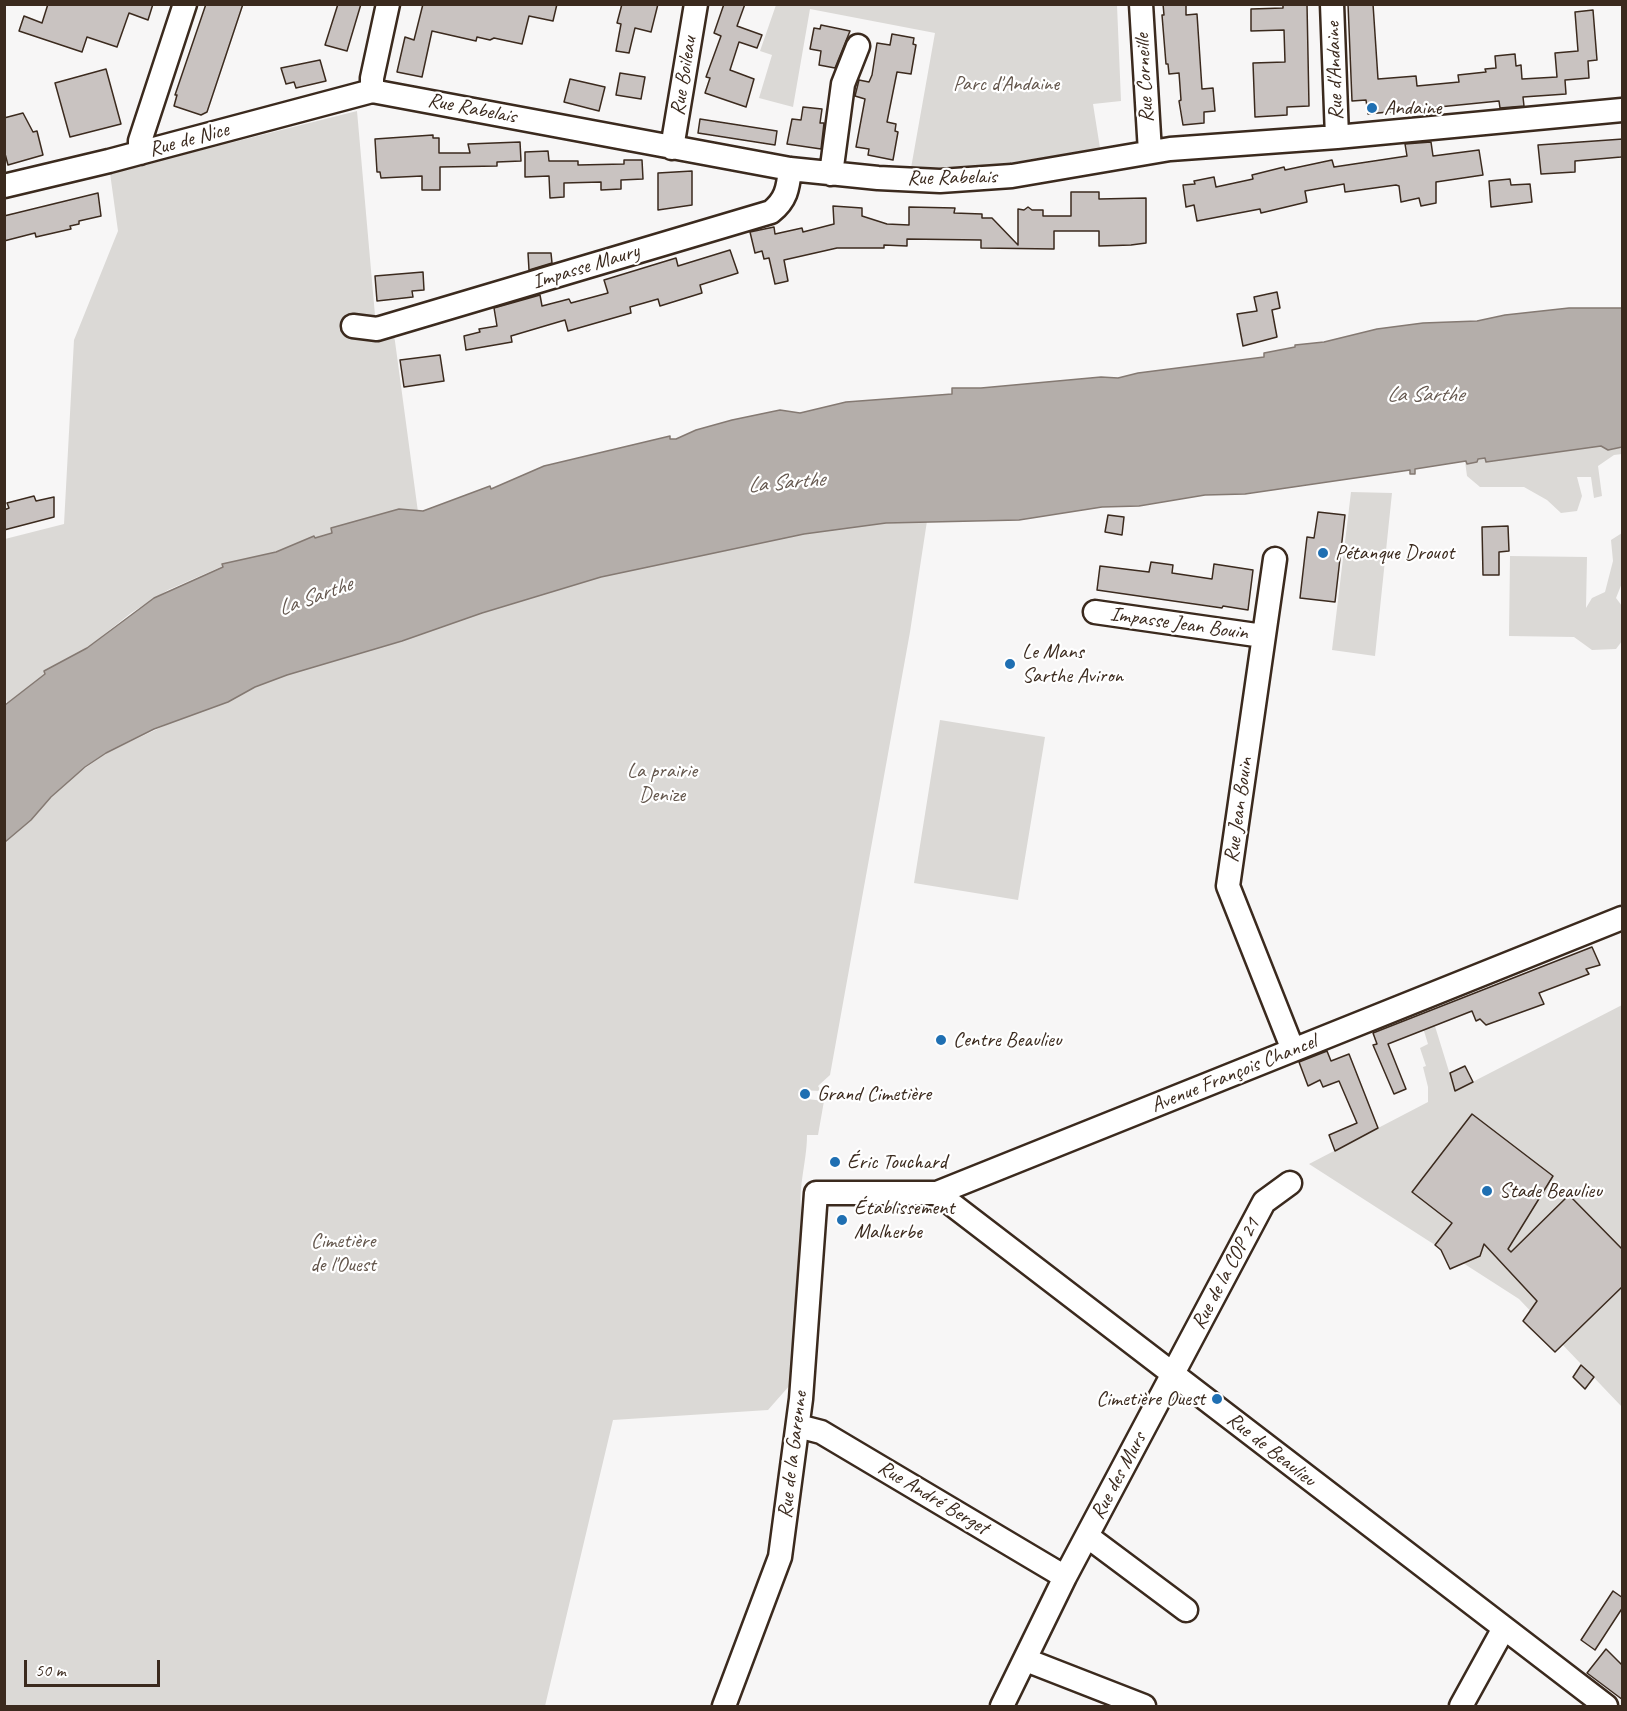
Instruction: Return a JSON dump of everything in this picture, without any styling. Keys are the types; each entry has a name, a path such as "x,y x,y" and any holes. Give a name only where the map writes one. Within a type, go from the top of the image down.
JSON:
{"street":[{"path":"140,153 140,141 185,4"},
{"path":"372,91 372,78 388,4"},
{"name":"Rue Boileau","path":"672,148 696,4"},
{"name":"Rue Corneille","path":"1141,4 1149,152"},
{"name":"Rue d'Andaine","path":"1332,4 1337,137"},
{"path":"831,174 843,84 858,46"},
{"name":"Rue de Nice","path":"4,186 140,153 372,91"},
{"name":"Rue Rabelais","path":"372,91 790,169 940,181 1012,176 1170,149 1337,137 1623,110"},
{"name":"Impasse Maury","path":"352,326 377,329 771,212 782,203 789,184 790,169"},
{"name":"Rue Jean Bouin","path":"1275,559 1228,886 1293,1050"},
{"name":"Impasse Jean Bouin","path":"1095,612 1263,636"},
{"name":"Avenue François Chancel","path":"827,1193 936,1193 1623,918"},
{"name":"Rue de la COP 21","path":"1173,1374 1264,1202 1290,1183"},
{"name":"Rue de la Garenne","path":"724,1707 780,1557 827,1193"},
{"name":"Rue de Beaulieu","path":"936,1193 1606,1707"},
{"name":"Rue des Murs","path":"1002,1707 1065,1577 1173,1374"},
{"name":"Rue André Berget","path":"798,1426 821,1432 1065,1577"},
{"path":"1087,1536 1186,1610"},
{"path":"1461,1707 1504,1628"},
{"path":"1026,1660 1144,1707"}],"green space":[{"name":"Parc d'Andaine","path":"776,5 1117,5 1121,101 1093,104 1100,148 997,165 911,168 935,33 810,9 793,107 759,98 772,55 760,51"},
{"path":"357,111 377,338 394,334 418,512 410,509 331,529 332,533 276,552 223,564 223,566 168,590 131,613 87,648 45,671 45,674 7,703 5,695 5,539 64,524 74,340 118,231 110,173"},
{"path":"1622,417 1622,454 1614,455 1598,466 1602,496 1594,498 1591,477 1577,477 1582,496 1577,511 1561,513 1547,500 1524,487 1480,487 1467,476 1464,454"},
{"path":"1351,492 1392,493 1375,656 1332,650"},
{"name":"Cimetière de l'Ouest","path":"927,521 910,632 830,1075 818,1086 821,1091 800,1090 799,1098 824,1101 818,1135 807,1135 801,1188 803,1220 790,1385 768,1410 613,1420 545,1706 5,1706 5,842 73,777 106,753 181,718 228,702 255,687 287,675 402,641 482,613 601,577 804,534 885,523"},
{"path":"1622,533 1622,583 1616,598 1622,606 1622,641 1616,649 1592,650 1574,637 1509,636 1510,556 1587,557 1586,608 1592,598 1605,592 1613,561 1611,540"},
{"path":"940,720 1045,737 1018,900 914,883"},
{"name":"Stade Beaulieu","path":"1622,1005 1622,1407 1519,1299 1309,1164 1428,1102 1428,1087 1423,1067 1426,1066 1420,1048 1428,1044 1419,1015 1430,1010 1455,1091"}],"water":[{"name":"La Sarthe","path":"1569,308 1622,308 1622,447 1608,450 1601,446 1486,462 1485,458 1467,464 1466,461 1415,469 1415,474 1410,474 1410,470 1245,494 1205,495 1139,506 1102,507 1019,520 886,523 804,534 601,577 482,613 402,641 287,675 255,687 228,702 154,729 106,753 85,767 5,842 5,705 45,674 44,671 87,648 154,598 223,567 222,564 276,552 314,536 315,538 332,533 331,528 399,509 423,511 490,486 491,489 544,466 670,436 670,439 676,439 696,430 780,410 800,413 846,402 952,394 952,388 981,388 1101,377 1118,378 1138,373 1264,357 1264,353 1295,347 1295,345 1324,342 1377,329 1423,323 1477,321 1505,315"}],"building":[{"path":"48,4 153,4 148,20 129,13 117,47 87,37 82,52 19,31 24,16 42,23"},
{"path":"206,4 243,4 207,112 201,115 174,106 177,95 175,95"},
{"path":"338,4 361,4 347,51 325,45"},
{"path":"423,4 557,4 553,21 529,16 522,44 494,38 490,40 477,37 476,41 432,31 422,77 397,72 405,37 414,40"},
{"path":"622,4 658,4 651,32 635,28 629,53 616,51 621,24 617,23"},
{"path":"724,4 745,4 737,26 762,35 757,48 739,42 730,70 754,79 746,107 705,93 710,78 706,77 721,36 714,33"},
{"path":"1163,4 1186,4 1186,15 1197,14 1202,89 1213,88 1215,111 1204,112 1204,123 1183,125 1179,101 1181,100 1179,73 1169,74 1168,64 1166,64"},
{"path":"1283,4 1307,4 1309,106 1287,107 1287,115 1255,117 1253,63 1285,62 1284,30 1251,31 1251,9 1283,8"},
{"path":"1348,4 1373,4 1378,79 1416,76 1417,86 1459,82 1458,75 1486,72 1485,69 1496,68 1495,56 1515,54 1516,66 1521,65 1522,79 1557,77 1555,53 1578,51 1575,12 1593,10 1597,60 1588,61 1589,78 1565,80 1566,94 1523,97 1524,106 1500,108 1499,101 1368,114 1366,100 1352,101"},
{"path":"821,25 850,31 835,68 819,65 821,51 810,49 814,28 820,29"},
{"path":"892,34 914,38 913,44 916,45 911,74 897,72 887,122 896,124 895,131 898,132 893,160 868,155 869,149 856,147 865,99 855,96 859,80 869,82 872,75 877,43 890,45"},
{"path":"320,60 326,81 296,88 294,82 286,84 281,68"},
{"path":"106,69 121,124 70,137 55,83"},
{"path":"620,73 645,77 641,99 616,95"},
{"path":"570,79 605,87 599,111 564,102"},
{"path":"803,107 822,109 820,123 824,123 821,149 787,144 792,119 801,120"},
{"path":"23,113 33,132 37,131 43,155 8,165 4,150 4,118"},
{"path":"700,119 777,131 775,145 698,133"},
{"path":"433,135 433,138 439,138 439,153 470,153 468,144 520,142 521,161 497,162 497,166 440,167 440,190 422,190 422,176 381,178 380,172 377,172 375,139"},
{"path":"1623,139 1621,157 1575,161 1575,172 1541,174 1538,145"},
{"path":"1431,142 1433,156 1479,150 1483,175 1436,182 1436,203 1421,206 1419,198 1401,202 1399,186 1396,185 1345,192 1344,184 1305,191 1307,202 1261,213 1260,209 1197,221 1194,205 1186,207 1183,185 1195,184 1194,181 1214,177 1216,187 1253,179 1252,175 1284,167 1285,170 1332,160 1334,167 1407,156 1405,144"},
{"path":"548,151 549,161 578,161 578,165 624,164 624,160 642,160 643,179 621,180 621,189 601,190 601,182 564,183 564,197 550,198 549,176 525,177 525,152"},
{"path":"692,171 692,205 658,210 658,173"},
{"path":"1510,179 1511,185 1530,184 1532,202 1491,207 1489,181"},
{"path":"1071,192 1099,192 1099,199 1146,198 1146,243 1099,246 1099,231 1054,231 1054,249 981,248 981,240 907,239 907,246 837,248 784,260 788,281 775,284 769,258 764,259 762,251 755,253 750,232 774,227 775,234 802,228 803,232 834,224 833,206 862,208 862,216 887,224 909,225 909,207 955,208 954,213 982,214 982,218 992,218 1018,245 1018,209 1024,210 1028,207 1032,210 1043,210 1043,216 1071,216"},
{"path":"98,193 101,216 79,221 79,224 70,226 71,229 36,237 35,233 4,241 4,216"},
{"path":"730,250 738,273 700,285 702,293 660,306 658,299 630,307 631,313 568,331 565,320 511,336 512,342 466,350 464,336 480,332 479,329 497,326 494,308 540,295 542,306 569,299 571,303 608,293 604,280 676,258 678,266"},
{"path":"528,253 551,253 552,263 529,270"},
{"path":"423,272 424,290 412,291 413,297 377,301 375,276"},
{"path":"1277,292 1280,308 1272,310 1277,337 1243,346 1237,314 1257,311 1254,297"},
{"path":"440,355 444,381 404,387 400,360"},
{"path":"34,496 36,501 54,497 54,517 4,530 4,510 9,508 7,503"},
{"name":"Pétanque Drouot","path":"1318,512 1345,515 1335,602 1300,598 1307,537 1314,538"},
{"path":"1108,515 1124,517 1122,535 1105,532"},
{"path":"1508,526 1509,551 1499,552 1499,575 1483,575 1482,527"},
{"path":"1151,562 1173,565 1172,573 1212,579 1214,564 1253,570 1248,610 1097,590 1100,566 1149,572"},
{"path":"1592,947 1600,965 1586,969 1589,974 1539,993 1544,1004 1486,1025 1480,1019 1476,1021 1472,1011 1388,1044 1406,1089 1394,1094 1373,1045 1377,1044 1373,1033"},
{"path":"1327,1051 1331,1061 1349,1054 1378,1128 1335,1151 1329,1135 1357,1123 1339,1081 1323,1087 1320,1080 1308,1086 1299,1062"},
{"path":"1465,1066 1473,1082 1455,1091 1450,1073"},
{"path":"1472,1114 1553,1176 1508,1249 1511,1252 1569,1195 1623,1250 1623,1286 1555,1352 1523,1321 1537,1301 1484,1244 1480,1256 1450,1269 1441,1250 1435,1245 1452,1223 1412,1192"},
{"path":"1581,1365 1594,1377 1585,1389 1573,1377"},
{"path":"1613,1591 1623,1598 1623,1607 1595,1650 1581,1640"},
{"path":"1606,1649 1623,1666 1623,1700 1587,1673"}],"place":[{"name":"Andaine","path":"1372,108"},
{"name":"Pétanque Drouot","path":"1323,553"},
{"name":"Le Mans Sarthe Aviron","path":"1010,664"},
{"name":"Centre Beaulieu","path":"941,1040"},
{"name":"Grand Cimetière","path":"805,1094"},
{"name":"Éric Touchard","path":"835,1162"},
{"name":"Stade Beaulieu","path":"1487,1191"},
{"name":"Établissement Malherbe","path":"842,1220"},
{"name":"Cimetière Ouest","path":"1217,1399"}],"park label":[{"name":"La prairie Denize","path":"662,783"}]}
